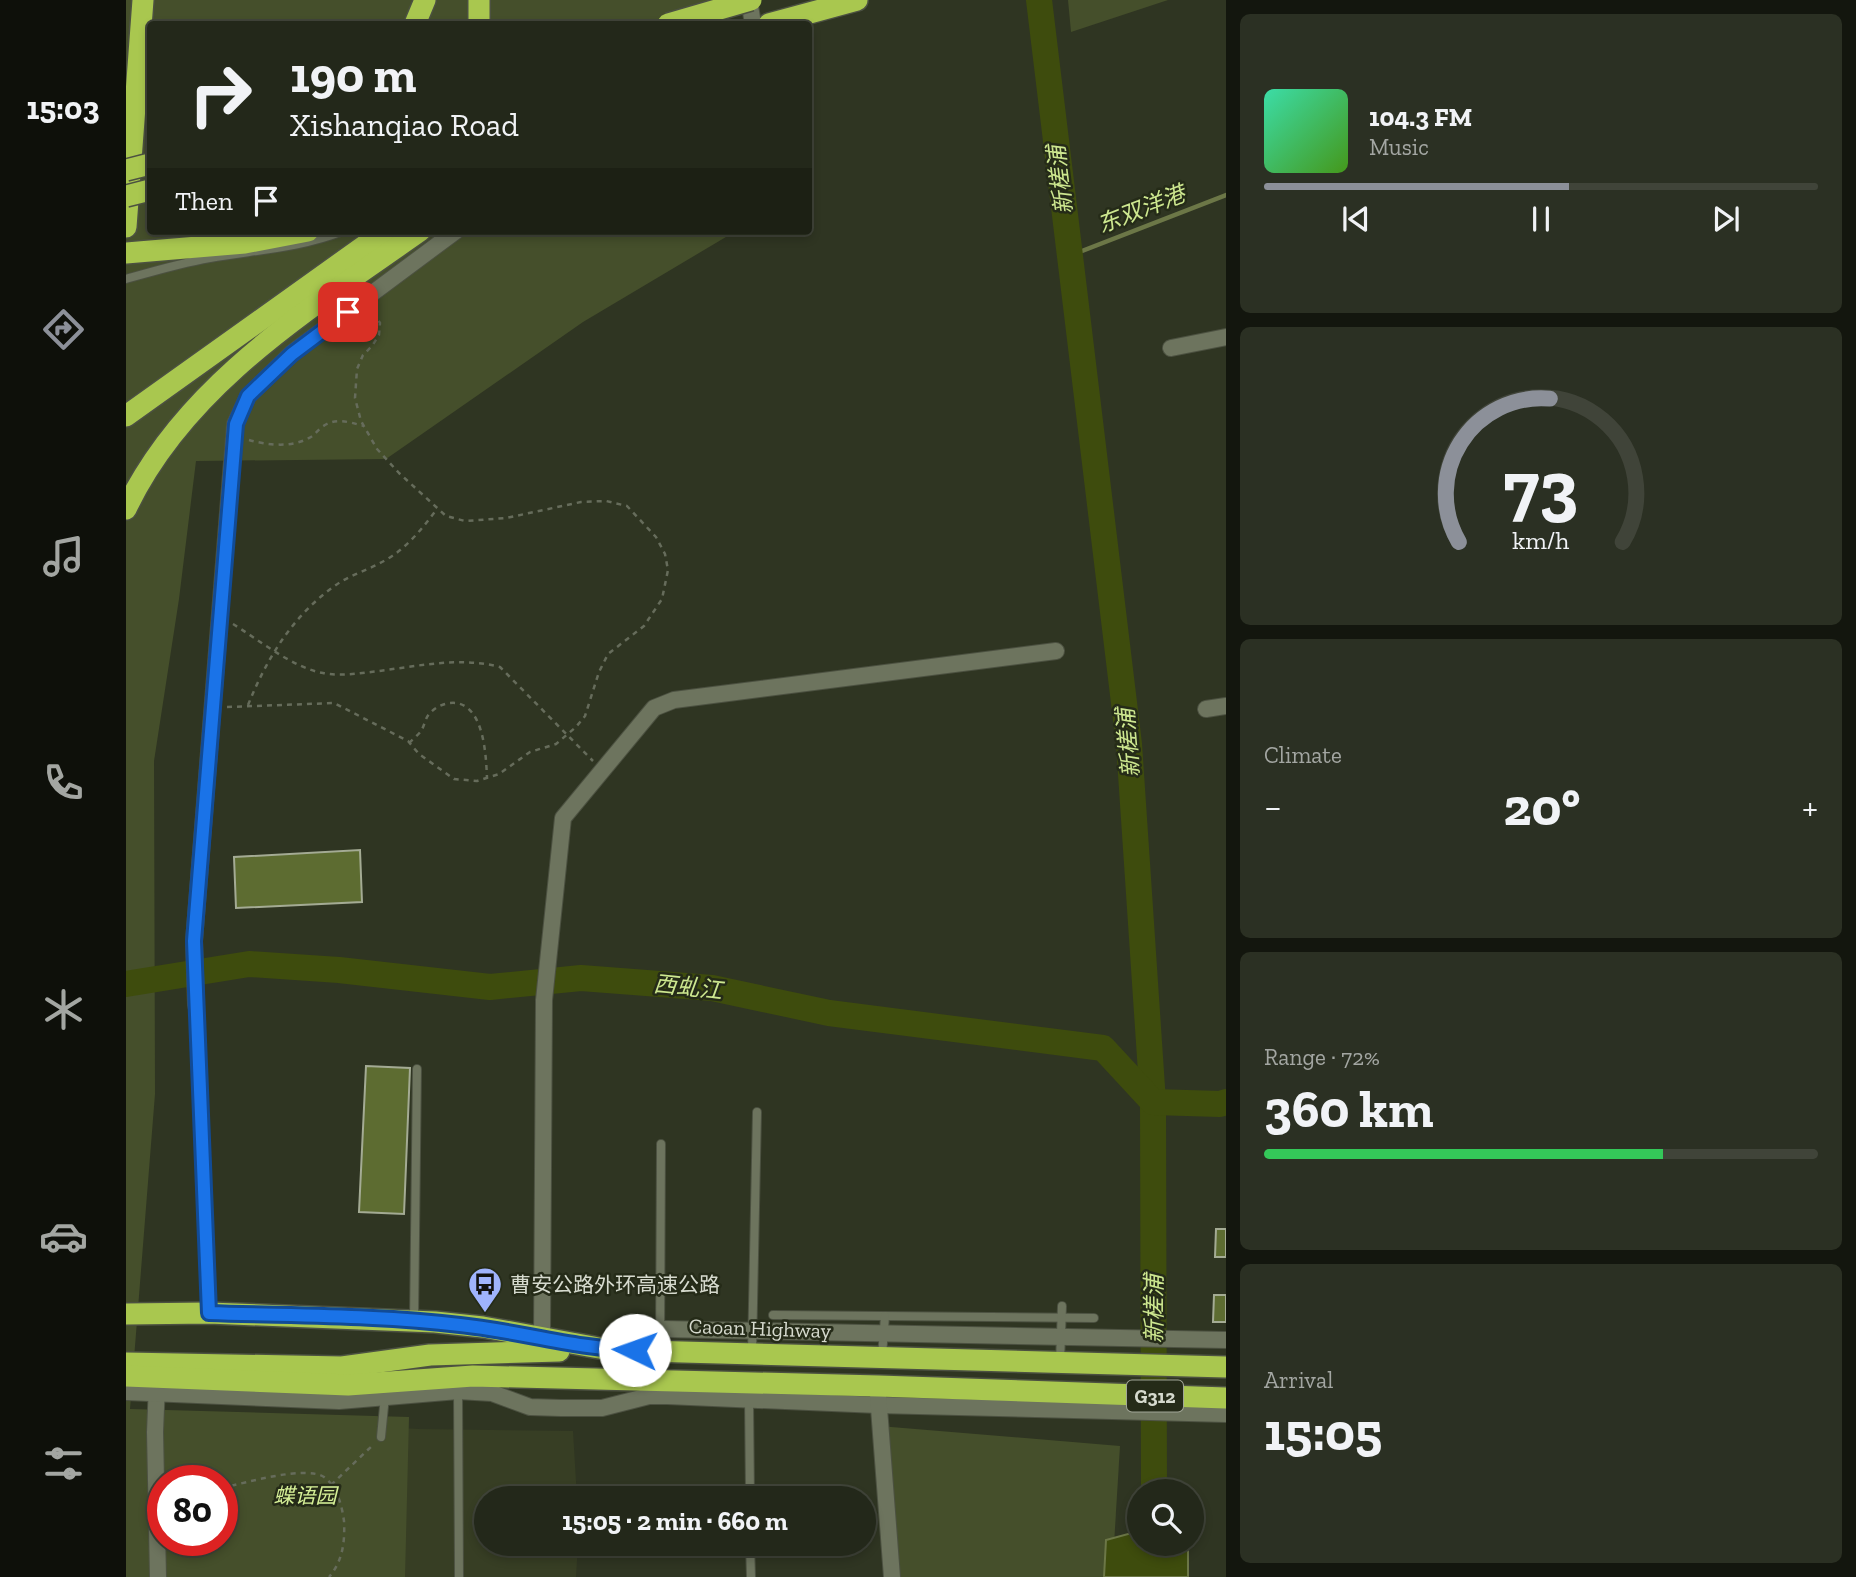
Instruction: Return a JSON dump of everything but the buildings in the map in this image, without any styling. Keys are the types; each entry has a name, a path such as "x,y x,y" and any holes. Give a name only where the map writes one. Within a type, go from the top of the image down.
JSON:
{"highway":[{"path":"126,227 143,0"},
{"path":"416,21 425,0"},
{"path":"479,0 479,21"},
{"path":"678,21 750,0"},
{"path":"780,21 847,3"},
{"path":"811,21 847,3"},
{"path":"126,170 147,165"},
{"path":"126,196 147,191"},
{"path":"126,253 245,243 287,235"},
{"path":"126,416 379,235"},
{"path":"126,509 165,442 187,415 235,368 414,235"},
{"name":"Caoan Highway","path":"126,1314 209,1313 414,1321 482,1327 610,1350 661,1339 752,1352 1218,1366"},
{"path":"126,1363 342,1367 430,1355 610,1350"},
{"name":"G312","path":"126,1376 157,1386 348,1385 385,1390 458,1384 1214,1403"}],"street":[{"path":"750,0 753,21"},
{"path":"196,1005 194,941 236,424 248,396 292,354 451,235"},
{"path":"1171,348 1226,337"},
{"path":"542,1339 544,1000 563,818 654,708 674,699 1056,651"},
{"path":"1206,709 1226,706"},
{"path":"661,1339 753,1331 1226,1340"},
{"path":"458,1384 540,1408 602,1408 649,1396 749,1391"},
{"path":"126,1392 157,1386 158,1577"},
{"path":"878,1395 892,1577"},
{"path":"1214,1403 1226,1414"}],"lane":[{"path":"126,279 169,266 274,250 332,235"},
{"path":"196,1005 209,1313"},
{"path":"414,1321 417,1069"},
{"path":"752,1352 757,1112"},
{"path":"661,1144 661,1339"},
{"path":"1060,1362 1062,1306"},
{"path":"773,1315 1094,1318"},
{"path":"882,1356 885,1316"},
{"path":"458,1384 459,1577"},
{"path":"382,1437 385,1390"},
{"path":"749,1391 750,1486"},
{"path":"750,1556 751,1577"}],"path":[{"path":"213,708 334,703 409,743 419,754 454,779 477,781 516,764 530,752 556,744 568,734 585,716 599,672 608,654 644,626 662,599 668,569 656,537 627,506 606,501 581,502 506,518 465,521 446,516 437,509 377,449 364,426 355,398 357,369 363,355 379,335 380,323 366,298"},
{"path":"234,436 279,445 310,438 333,421 364,426"},
{"path":"248,707 286,633 337,584 386,560 404,547 437,509"},
{"path":"220,616 300,666 322,673 344,675 460,661 500,667 602,771"},
{"path":"409,743 421,731 431,712 441,705 459,704 467,707 477,721 486,755 487,778"},
{"path":"331,1485 382,1437"},
{"path":"238,1485 300,1472 324,1476 338,1493 343,1517 344,1545 337,1569 330,1577"}],"shaded area":[{"name":"蝶语园","path":"163,1415 419,1429 573,1431 576,1486 474,1486 474,1556 577,1556 576,1577 165,1577 197,1556 238,1556 238,1465 208,1465"},
{"path":"1127,1534 1127,1556 1188,1556 1188,1577 1104,1577 1106,1540"}],"green space":[{"path":"126,0 724,0 727,21 147,21 147,235 729,235 583,322 386,459 196,461 179,599 154,761 155,1094 130,1409 409,1417 405,1577 126,1577"},
{"path":"1068,0 1168,0 1071,32"},
{"path":"879,1426 1120,1446 1112,1577 893,1577"}],"waterway":[{"name":"新槎浦","path":"1039,0 1129,744 1153,1102 1154,1479"},
{"name":"东双洋港","path":"1069,256 1226,195"},
{"name":"西虬江","path":"126,984 249,964 339,970 490,987 581,978 712,988 829,1013 1103,1048 1153,1102 1226,1102"}],"place":[{"name":"曹安公路外环高速公路","path":"485,1314"}],"route":[{"path":"348,312 292,354 248,396 236,424 194,941 209,1313 435,1322 482,1327 610,1350 635,1350"}]}
